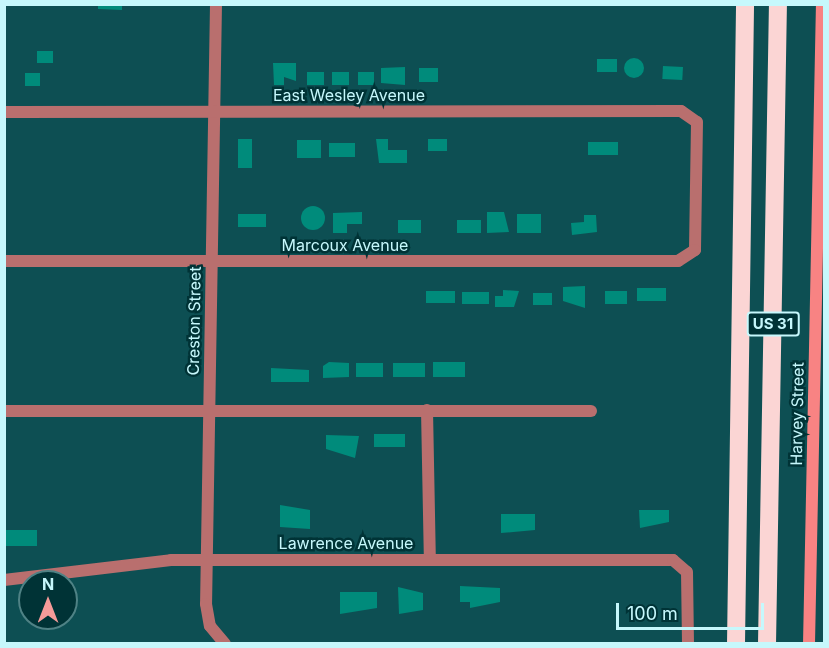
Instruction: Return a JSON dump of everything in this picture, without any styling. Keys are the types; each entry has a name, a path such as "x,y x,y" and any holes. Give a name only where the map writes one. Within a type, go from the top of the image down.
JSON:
{"highway":[{"name":"US 31","path":"736,644 746,4"},
{"name":"US 31","path":"767,644 778,4"},
{"path":"728,644 737,559"},
{"path":"768,574 774,644"}],"street":[{"name":"Creston Street","path":"216,4 206,560 207,616 221,640"},
{"name":"Harvey Street","path":"809,644 822,4"},
{"name":"East Wesley Avenue","path":"4,112 693,114 697,122 695,250 685,259"},
{"name":"Marcoux Avenue","path":"4,261 685,259"},
{"path":"427,410 430,560"},
{"path":"4,411 591,411"},
{"name":"Lawrence Avenue","path":"4,580 125,563 206,560 673,560 686,568 688,644"}],"building":[{"path":"98,4 122,4 122,10 98,9"},
{"path":"37,51 53,51 53,63 37,63"},
{"path":"634,58 641,61 644,68 641,75 634,78 627,75 624,68 627,61"},
{"path":"597,59 617,59 617,72 597,72"},
{"path":"273,63 296,63 296,81 284,77 284,85 274,85"},
{"path":"663,66 683,67 682,80 662,79"},
{"path":"405,67 405,85 381,83 381,68"},
{"path":"419,68 438,68 438,82 419,82"},
{"path":"307,72 324,72 324,85 307,85"},
{"path":"332,72 349,72 349,85 332,85"},
{"path":"358,72 374,72 374,85 358,85"},
{"path":"25,73 40,73 40,86 25,86"},
{"path":"238,139 252,139 252,168 238,168"},
{"path":"376,139 388,139 388,150 407,150 407,163 379,163"},
{"path":"428,139 447,139 447,151 428,151"},
{"path":"297,140 321,140 321,158 297,158"},
{"path":"588,142 618,142 618,155 588,155"},
{"path":"329,143 355,143 355,157 329,157"},
{"path":"313,206 321,210 325,218 321,226 313,230 305,226 301,218 305,210"},
{"path":"362,212 362,224 347,224 347,233 333,233 333,213"},
{"path":"487,212 504,212 509,232 487,233"},
{"path":"238,214 266,214 266,227 238,227"},
{"path":"517,214 541,214 541,233 517,233"},
{"path":"584,215 596,215 597,232 572,235 571,223 584,222"},
{"path":"398,220 421,220 421,233 398,233"},
{"path":"457,220 481,220 481,233 457,233"},
{"path":"585,286 585,308 563,301 563,287"},
{"path":"637,288 666,288 666,301 637,301"},
{"path":"503,290 519,291 514,307 495,307 495,296 503,296"},
{"path":"426,291 455,291 455,303 426,303"},
{"path":"605,291 627,291 627,304 605,304"},
{"path":"462,292 489,292 489,304 462,304"},
{"path":"533,293 552,293 552,305 533,305"},
{"path":"329,362 349,363 349,377 323,378 323,366"},
{"path":"433,362 465,362 465,377 433,377"},
{"path":"356,363 383,363 383,377 356,377"},
{"path":"393,363 425,363 425,377 393,377"},
{"path":"271,368 309,370 309,382 271,382"},
{"path":"374,434 405,434 405,447 374,447"},
{"path":"326,435 359,436 355,458 326,449"},
{"path":"280,505 310,510 310,529 280,527"},
{"path":"639,510 669,510 669,522 640,528"},
{"path":"501,514 535,514 535,530 501,533"},
{"path":"6,530 37,530 37,546 6,546"},
{"path":"460,586 500,588 500,602 470,608 470,602 460,602"},
{"path":"398,587 423,593 423,610 399,614"},
{"path":"340,592 377,592 377,608 340,614"}]}
